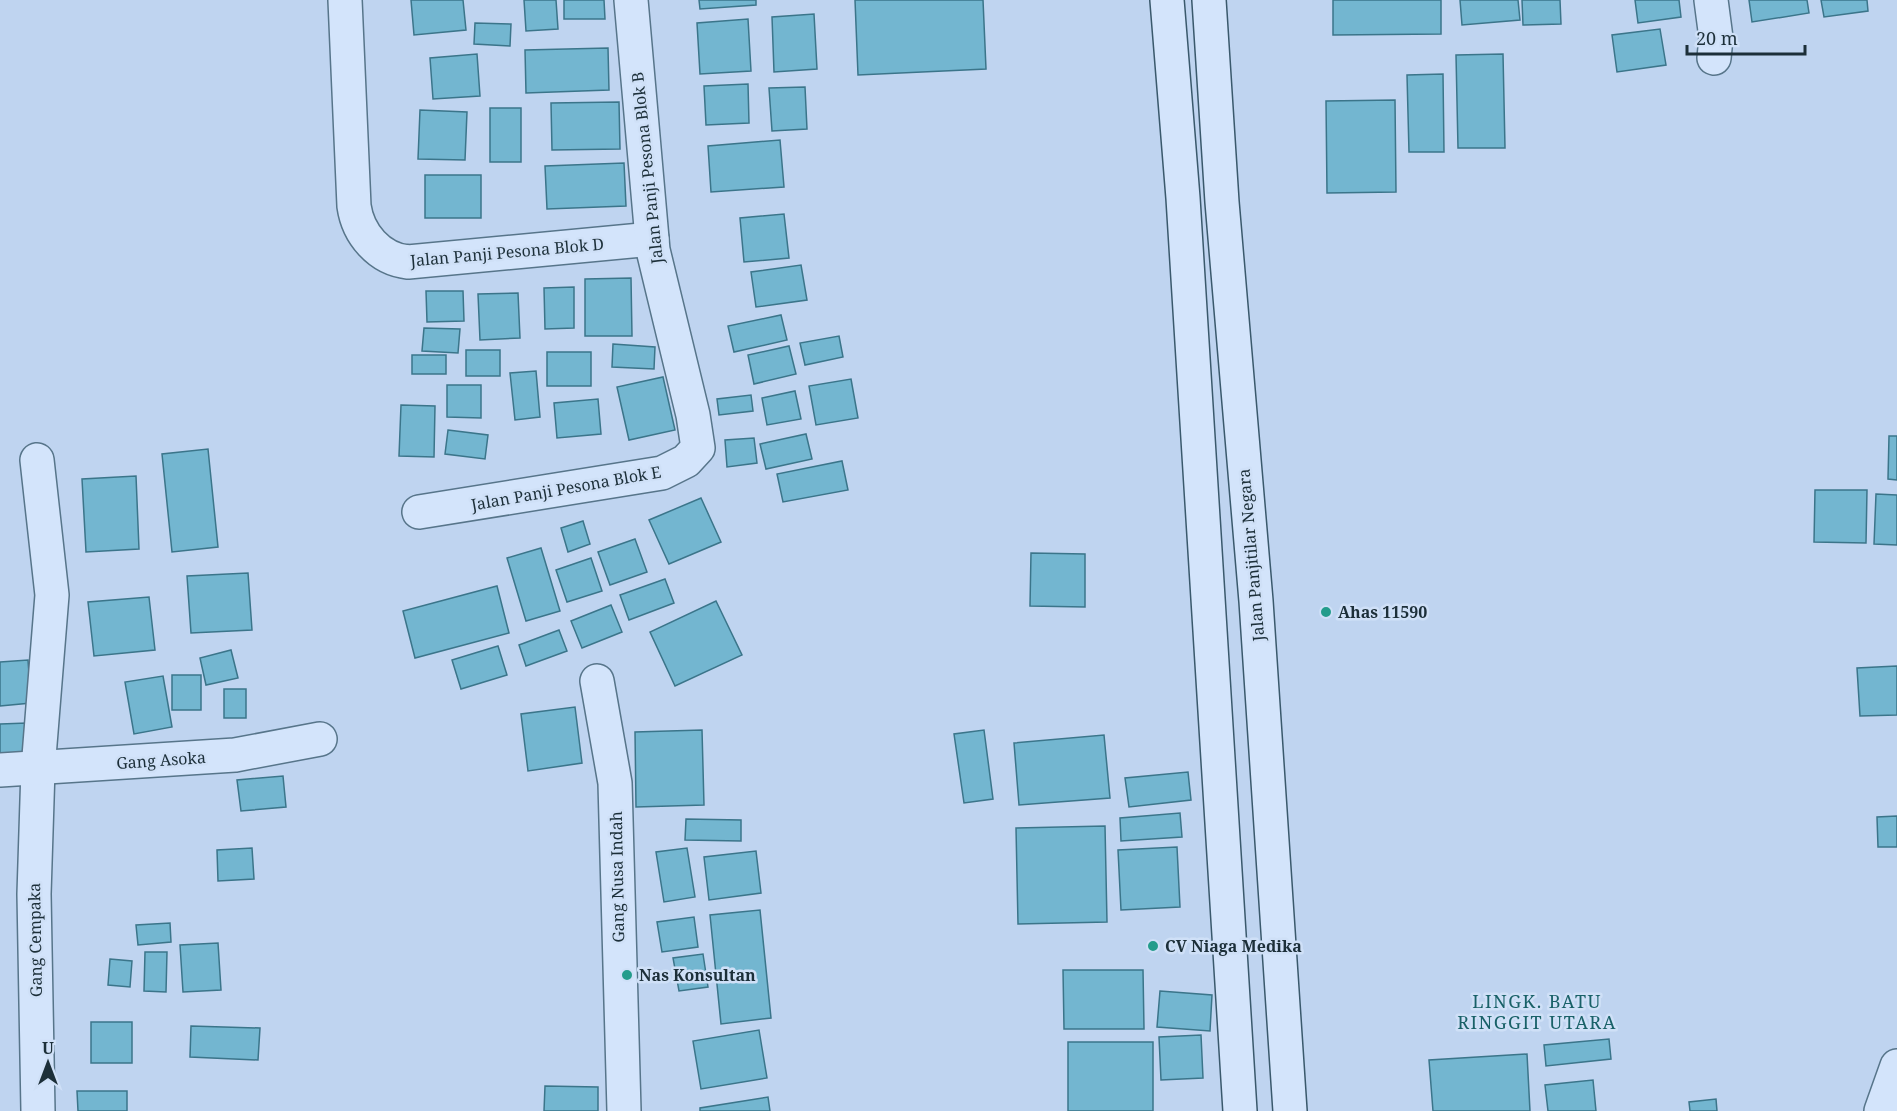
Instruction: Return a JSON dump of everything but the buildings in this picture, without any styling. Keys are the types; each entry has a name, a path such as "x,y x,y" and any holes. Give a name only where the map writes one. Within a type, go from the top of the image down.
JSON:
{"street":[{"name":"Jalan Panji Pesona Blok D","path":"345,0 354,206 359,224 378,251 385,256 408,262 652,239"},
{"name":"Jalan Panji Pesona Blok B","path":"631,0 652,239 697,440"},
{"path":"1167,0 1183,198 1240,1111"},
{"name":"Jalan Panjitilar Negara","path":"1209,0 1222,202 1256,601 1290,1111"},
{"path":"1711,0 1716,38 1714,58"},
{"name":"Jalan Panji Pesona Blok E","path":"419,512 662,473 686,461 698,448 697,440"},
{"name":"Gang Cempaka","path":"37,460 52,595 38,769 34,894 38,1111"},
{"name":"Gang Nusa Indah","path":"597,681 615,783 624,1111"},
{"name":"Gang Asoka","path":"0,770 235,755 320,739"},
{"path":"1881,1111 1897,1066"}],"place":[{"name":"Ahas 11590","path":"1326,612"},
{"name":"CV Niaga Medika","path":"1153,946"},
{"name":"Nas Konsultan","path":"627,975"}],"district":[{"name":"LINGK. BATU RINGGIT UTARA","path":"1537,1011"}]}
